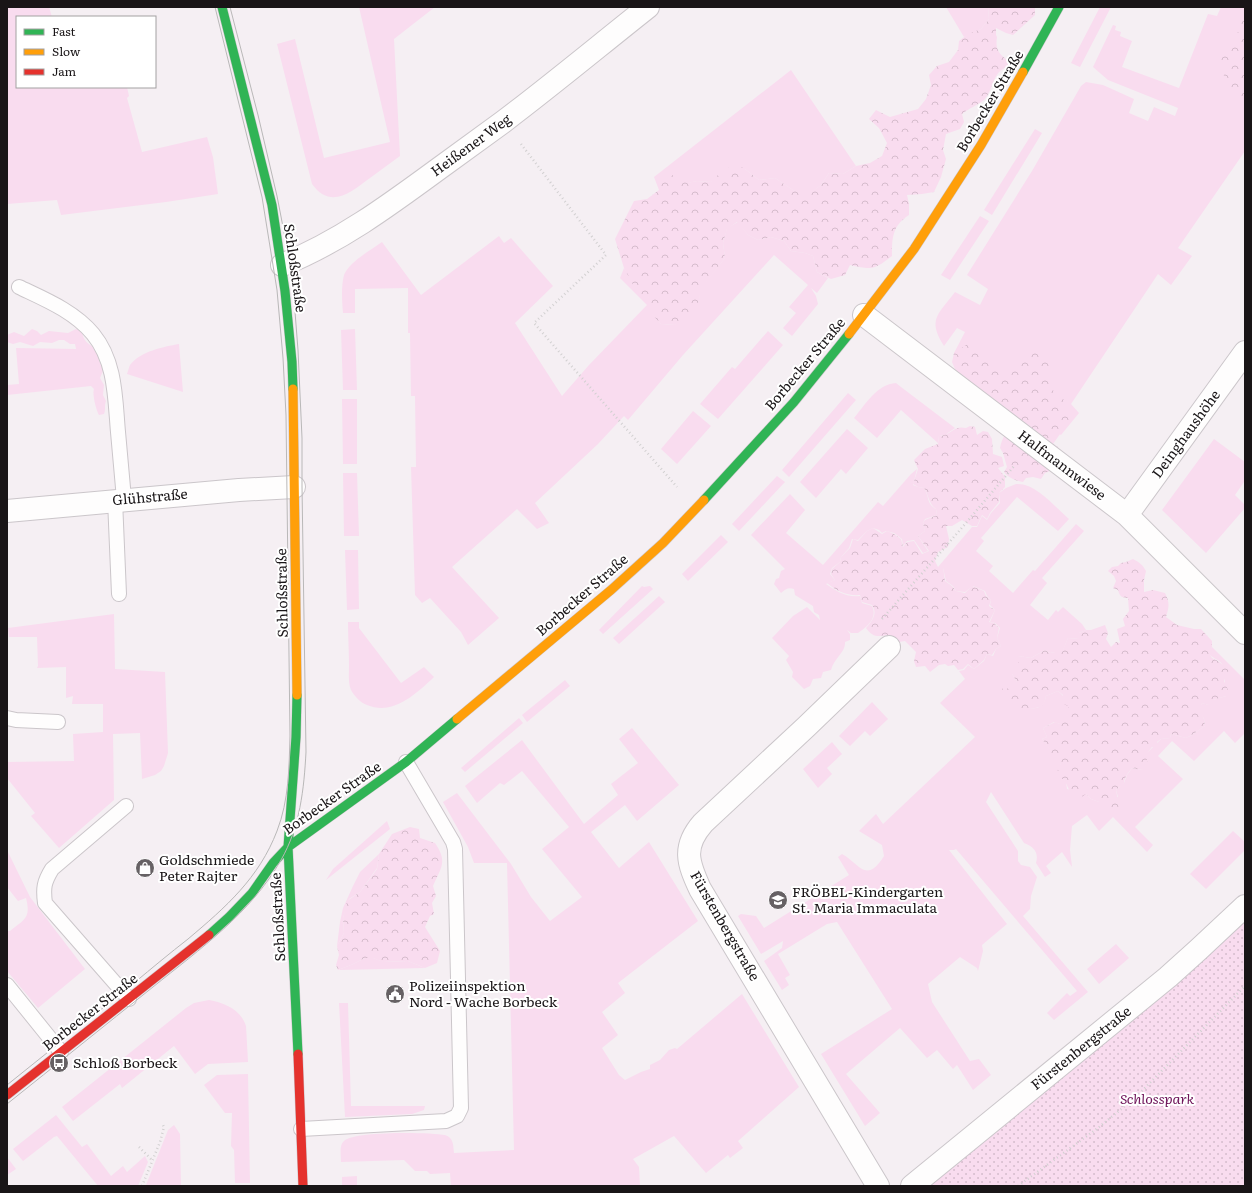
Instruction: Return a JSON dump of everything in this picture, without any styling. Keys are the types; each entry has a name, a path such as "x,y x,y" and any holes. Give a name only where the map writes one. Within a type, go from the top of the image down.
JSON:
{"street":[{"name":"Schloßstraße","path":"222,7 272,205 282,265 292,362 297,687 296,737 288,846 303,1186"},
{"name":"Heißener Weg","path":"282,265 303,256 364,222 504,121 648,7"},
{"name":"Borbecker Straße","path":"7,1095 186,954 229,917 252,893 273,863 288,846 328,819 406,762 611,590 663,543 794,402 914,250 1006,103 1059,7"},
{"name":"Halfmannwiese","path":"864,314 1127,515 1245,633"},
{"name":"Deinghaushöhe","path":"1127,515 1245,352"},
{"name":"Glühstraße","path":"7,511 239,490 294,487"},
{"name":"Fürstenbergstraße","path":"878,1186 700,889 691,867 688,850 695,832 702,824 889,647"},
{"name":"Fürstenbergstraße","path":"912,1186 1168,977 1245,906"}],"lane":[{"path":"19,287 52,303 78,320 93,334 103,350 111,370 115,390 120,500 119,594"},
{"path":"7,718 16,720 58,722"},
{"path":"301,1129 446,1121 457,1116 461,1108 455,849 453,842 406,762"},
{"path":"126,806 52,869 45,882 43,892 45,903 129,999"},
{"path":"7,984 61,1052"}],"path":[{"path":"504,121 606,255 534,323 696,508"},
{"path":"880,621 960,530 1033,443"},
{"path":"1018,1186 1098,1128 1136,1097 1245,986"},
{"path":"142,1186 160,1142 164,1126 162,1122"},
{"path":"139,1147 152,1160"}],"green space":[{"path":"7,7 49,7 52,16 16,16 16,88 127,88 129,96 127,98 142,152 207,137 213,157 218,194 61,215 57,200 7,204"},
{"path":"359,7 435,7 394,39 400,156 348,193 334,197 326,196 319,192 312,184 277,44 295,39 324,158 390,142"},
{"path":"946,7 988,7 989,19 981,29 964,37"},
{"path":"988,7 1035,7 1035,15 1013,35 996,28 997,49 1009,62 1007,67 998,73 984,100 962,114 964,122 960,129 946,134 943,150 946,159 941,177 934,192 907,195 909,215 903,219 896,228 892,244 892,256 881,264 872,268 863,268 850,265 845,275 831,279 817,272 813,256 791,251 784,241 771,237 758,240 748,235 737,222 727,229 723,243 725,258 701,289 699,301 690,318 675,325 661,324 649,311 649,298 638,294 624,268 615,239 634,201 647,199 659,190 662,176 672,175 687,183 697,181 711,182 722,171 736,164 759,180 775,178 793,190 807,195 821,185 829,173 843,174 856,166 870,163 882,156 887,143 879,128 869,119 876,110 890,117 918,109 926,99 931,85 929,75 937,66 949,62 958,50 959,41 968,34 981,29 989,19"},
{"path":"1100,7 1111,7 1080,67 1071,63"},
{"path":"1221,7 1245,7 1245,151 1178,248 1192,256 1171,285 1158,274 1071,404 1079,413 1061,435 954,353 965,332 957,328 944,346 936,329 937,318 955,292 980,305 988,289 967,275 1032,171 1081,86 1086,82 1103,85 1134,99 1129,113 1148,121 1154,107 1175,116 1178,108 1108,80 1093,67 1113,25 1116,26 1115,30 1121,32 1120,36 1132,41 1122,67 1179,88 1208,14 1217,16"},
{"path":"1245,13 1245,101 1242,102 1223,83 1225,77 1220,70 1220,62 1224,48 1238,32"},
{"path":"791,70 856,166 843,174 829,173 821,185 807,196 793,190 775,178 759,180 745,169 711,182 697,181 659,190 654,177"},
{"path":"1035,129 1042,133 992,215 984,210"},
{"path":"980,216 989,221 950,280 941,275"},
{"path":"738,222 748,235 758,240 771,237 784,241 791,251 813,256 817,272 828,278 817,293 811,288 816,296 818,304 792,336 783,328 796,313 789,307 808,285 774,255 683,355 628,420 624,416 598,444 535,503 549,523 537,529 517,509 452,567 499,618 468,645 461,632 430,598 422,603 415,595 411,467 416,467 415,396 411,396 410,333 408,333 408,288 355,289 355,313 343,313 342,284 344,275 350,265 382,242 421,295 499,236 504,243 511,238 553,286 515,323 562,396 589,365 647,305 620,278 624,268 649,298 650,311 661,324 675,325 699,301 700,289 725,258 723,243 727,228"},
{"path":"32,329 41,335 49,331 68,333 76,329 82,331 83,337 86,341 96,348 98,358 103,368 100,378 104,385 103,395 106,401 104,414 99,415 98,413 94,398 94,389 91,386 7,395 7,385 19,384 16,348 76,349 75,344 70,344 64,340 59,340 52,343 40,342 33,346 20,342 13,344 7,342 7,335 14,332 24,336"},
{"path":"355,329 357,390 343,390 341,330"},
{"path":"768,331 783,345 718,419 700,404 732,367 735,369"},
{"path":"179,344 183,392 127,374 130,365 140,356 153,350"},
{"path":"970,344 983,352 988,358 990,365 1005,369 1009,369 1017,365 1021,349 1029,349 1038,354 1044,351 1054,361 1048,371 1052,388 1055,393 1062,398 1072,412 1073,418 1053,444 1058,447 1064,462 1055,469 1045,473 1041,479 1033,477 1026,478 1023,482 1010,478 1004,472 1007,467 1000,448 1010,420 1007,409 1000,409 958,379 959,373 955,369 952,362 954,353"},
{"path":"896,383 955,428 945,435 939,436 938,443 901,410 877,438 854,418 877,391 889,384"},
{"path":"848,393 856,400 789,477 782,470"},
{"path":"342,399 357,399 357,464 343,464"},
{"path":"693,411 711,426 677,464 661,449"},
{"path":"970,426 975,427 977,435 983,431 988,432 992,439 993,454 1002,457 1004,466 998,468 1005,477 1005,487 999,493 999,502 987,519 982,515 977,526 972,526 962,520 952,526 946,526 949,539 948,547 938,552 935,561 938,567 943,567 945,581 956,591 965,593 972,586 984,591 986,596 991,600 989,606 995,610 989,622 994,623 999,628 997,638 1001,646 996,649 992,655 987,654 984,660 974,669 968,664 963,669 958,670 954,665 948,666 945,664 939,665 930,672 925,666 916,667 914,661 916,652 905,641 899,642 895,645 887,635 875,636 868,631 866,628 872,620 874,614 874,608 872,605 862,602 860,595 851,595 842,592 827,583 835,580 831,574 832,569 840,562 841,557 850,548 853,539 858,541 867,531 873,528 882,534 887,531 894,534 901,539 903,547 907,542 914,541 922,554 929,551 918,536 925,531 923,523 925,520 937,515 936,509 931,504 924,488 913,484 918,469 914,460 925,449 938,444 939,436 947,434 958,428 966,428"},
{"path":"847,429 868,448 846,474 841,469 816,498 800,482"},
{"path":"1214,439 1245,462 1245,483 1244,482 1235,495 1245,505 1245,508 1206,553 1162,510"},
{"path":"917,469 913,485 924,488 929,502 936,509 937,515 925,519 923,523 925,531 918,536 928,551 923,553 914,540 907,541 903,546 902,539 894,533 886,531 882,533 873,528 867,531 858,540 852,539 849,548 841,557 840,562 832,568 830,574 835,580 826,584 846,595 860,596 862,603 872,606 874,614 873,618 865,628 858,633 851,633 847,630 850,634 850,640 845,642 844,649 831,670 823,672 821,678 813,679 810,686 804,689 792,677 793,672 786,660 789,656 772,638 793,616 807,607 820,620 819,615 814,612 813,606 795,595 794,589 790,588 781,593 774,584 776,579 779,578 781,571 785,569 751,535 790,494 805,510 786,533 823,565 878,502 883,506"},
{"path":"343,473 357,473 359,536 344,536"},
{"path":"777,476 785,482 739,531 732,524"},
{"path":"1016,484 1031,487 1038,491 1069,519 1058,531 1017,497 981,538 984,541 976,551 993,566 989,571 1013,593 1033,570 1035,571 1076,524 1084,531 1042,578 1047,583 1030,605 1048,620 1056,610 1058,612 1063,607 1082,624 1086,630 1079,633 1079,639 1068,638 1062,653 1050,653 1045,650 1031,658 1018,656 1018,663 1012,674 1017,682 1013,701 1015,707 1039,707 1042,705 1046,696 1058,691 1063,695 1069,707 1068,714 1060,724 1054,722 1043,728 1047,737 1042,739 1061,763 1058,778 1063,778 1066,782 1067,789 1086,794 1091,799 1099,802 1118,797 1116,790 1124,783 1132,768 1142,770 1147,753 1161,739 1170,738 1171,734 1186,738 1205,726 1204,719 1199,710 1202,703 1208,705 1213,700 1226,696 1223,666 1221,662 1208,653 1212,647 1245,680 1245,733 1235,743 1224,731 1194,761 1172,741 1158,756 1183,779 1135,827 1153,845 1147,852 1113,817 1099,831 1087,815 1072,826 1070,850 1072,867 1062,852 1046,866 1051,873 1045,877 1036,863 1037,856 1035,850 1031,846 1024,843 991,792 986,802 1018,851 1018,861 1021,865 1030,867 1037,877 1031,896 1030,909 1023,916 1088,992 1054,1020 1047,1013 1067,993 1070,996 1077,991 956,849 949,850 1007,924 982,945 983,951 978,971 977,968 960,957 928,984 932,1002 970,1061 979,1059 991,1075 973,1090 957,1065 953,1069 937,1050 927,1058 900,1028 846,1074 880,1113 865,1126 821,1054 892,1009 837,922 827,924 778,954 790,975 785,978 789,985 782,990 764,961 782,948 783,941 761,954 738,916 741,914 756,916 764,928 849,875 838,857 842,854 863,869 872,869 878,865 884,856 882,845 859,831 876,814 883,824 975,737 940,703 965,679 959,671 964,670 968,665 974,669 984,661 987,654 993,656 996,649 1001,646 997,638 1000,628 995,623 990,622 995,610 990,605 991,600 985,591 973,586 965,592 956,591 953,586 946,581 943,568 938,567 972,527 977,527 982,516 987,520 1000,503 999,493"},
{"path":"721,535 728,542 688,581 682,574"},
{"path":"345,550 358,550 359,609 347,610"},
{"path":"1133,559 1141,564 1146,571 1144,592 1153,590 1165,593 1168,600 1166,617 1177,625 1201,629 1212,641 1212,647 1209,653 1212,658 1229,670 1224,681 1228,690 1226,696 1213,700 1213,704 1208,705 1202,703 1200,710 1205,726 1186,738 1171,734 1170,738 1161,739 1157,742 1158,747 1152,747 1147,754 1149,766 1142,770 1132,768 1127,774 1124,786 1119,787 1116,790 1119,806 1116,810 1108,808 1102,813 1099,807 1099,802 1091,799 1086,794 1080,798 1076,796 1071,792 1063,779 1058,778 1056,774 1061,763 1053,761 1050,753 1051,751 1042,739 1047,737 1043,728 1055,722 1060,724 1061,716 1068,713 1068,706 1061,703 1063,695 1058,691 1046,696 1043,704 1039,707 1030,709 1025,716 1016,707 1011,707 1013,701 1002,699 1000,693 1003,688 1012,689 1012,684 1017,682 1012,674 1011,665 1018,663 1018,656 1031,658 1045,650 1050,653 1062,652 1068,638 1079,639 1079,633 1105,625 1108,633 1106,639 1111,647 1116,642 1120,643 1117,629 1125,626 1123,619 1129,611 1128,598 1121,596 1118,590 1113,588 1116,581 1114,576 1108,571 1112,567 1118,566 1121,563"},
{"path":"642,586 650,586 653,589 603,634 599,630"},
{"path":"659,596 665,602 619,644 613,638"},
{"path":"114,614 115,669 165,672 168,753 161,771 155,775 142,779 140,733 113,734 114,800 59,848 31,816 35,813 7,778 7,762 74,761 73,734 103,732 103,704 72,704 73,696 66,698 66,667 37,668 37,637 9,637 8,628"},
{"path":"348,622 359,622 359,628 401,683 424,667 434,677 404,702 386,708 377,708 362,703 354,695 349,684"},
{"path":"565,680 570,686 527,722 522,715"},
{"path":"872,702 888,719 870,736 865,731 850,746 839,736"},
{"path":"519,718 523,723 465,772 461,768"},
{"path":"632,728 679,785 637,821 625,805 591,832 619,868 649,842 698,921 618,983 625,993 602,1012 618,1035 602,1048 619,1075 625,1080 650,1069 650,1065 660,1060 669,1050 675,1048 677,1049 742,994 799,1087 738,1141 743,1148 730,1158 728,1155 706,1173 674,1136 633,1159 639,1167 640,1186 451,1186 450,1173 430,1174 427,1171 415,1171 404,1160 341,1162 342,1143 350,1138 361,1135 424,1133 445,1135 452,1140 454,1153 514,1150 507,863 474,863 468,847 443,802 457,793 511,864 531,897 550,921 582,897 542,849 569,827 522,771 504,785 500,783 477,803 465,786 522,740 584,824 618,795 611,784 638,763 619,739"},
{"path":"832,742 842,754 827,768 832,774 818,788 803,769"},
{"path":"387,821 390,829 326,880 333,869"},
{"path":"410,827 419,829 420,838 435,843 442,860 441,869 433,886 436,896 432,903 434,914 430,916 425,927 440,951 437,963 425,968 408,961 383,962 373,958 365,958 338,970 336,965 339,955 337,946 344,933 343,918 347,901 360,892 377,869 379,854 392,834"},
{"path":"1233,831 1245,842 1245,850 1206,889 1190,874"},
{"path":"7,850 30,897 85,969 38,1008 7,971 7,931 10,931 26,918 28,910 26,898 18,901 7,887"},
{"path":"379,854 377,868 360,892 349,899 343,918 344,933 337,946 343,908 353,886 360,872"},
{"name":"Schlosspark","path":"1245,906 1245,1186 912,1186"},
{"path":"1116,944 1129,958 1099,984 1087,969"},
{"path":"365,958 373,958 384,962 408,961 425,968 338,970"},
{"path":"209,1000 232,1008 244,1020 246,1026 248,1062 208,1064 195,1074 174,1046 122,1088 120,1084 73,1121 62,1107 186,1008 194,1003"},
{"path":"339,1003 348,1003 351,1106 425,1106 424,1110 412,1114 345,1117"},
{"path":"248,1074 250,1183 235,1183 234,1150 231,1146 232,1113 225,1113 204,1085 217,1075"},
{"path":"56,1115 82,1147 87,1144 111,1176 123,1166 127,1172 145,1156 148,1162 138,1186 98,1186 57,1136 23,1161 13,1149"},
{"path":"174,1125 180,1134 181,1185 146,1185 168,1130"},
{"path":"7,1157 16,1169 7,1175"},
{"path":"357,1176 357,1186 342,1186 342,1177"}],"tram line":[{"path":"7,1085 188,939 228,903 251,877 270,848 284,808 288,784 290,736 286,415 283,358 277,290 262,197 215,7"},
{"path":"7,1104 189,959 240,913 269,879 281,860 293,834 300,808 306,752 302,438 294,299 277,196 230,7"}],"traffic: fast":[{"path":"222,7 272,205 285,291 292,362 293,389"},
{"path":"1023,72 1059,7"},
{"path":"704,500 794,402 849,334"},
{"path":"297,695 296,737 288,847 298,1054"},
{"path":"209,935 252,893 273,863 288,847 406,762 457,719"}],"traffic: slow":[{"path":"849,334 914,249 981,145 1023,72"},
{"path":"293,389 297,695"},
{"path":"457,719 611,590 663,543 704,500"}],"traffic: jam":[{"path":"7,1095 209,935"},
{"path":"298,1054 303,1186"}],"place":[{"name":"Goldschmiede Peter Rajter","path":"145,868"},
{"name":"FRÖBEL-Kindergarten St. Maria Immaculata","path":"778,900"},
{"name":"Polizeiinspektion Nord - Wache Borbeck","path":"395,994"},
{"name":"Schloß Borbeck","path":"59,1063"}]}
